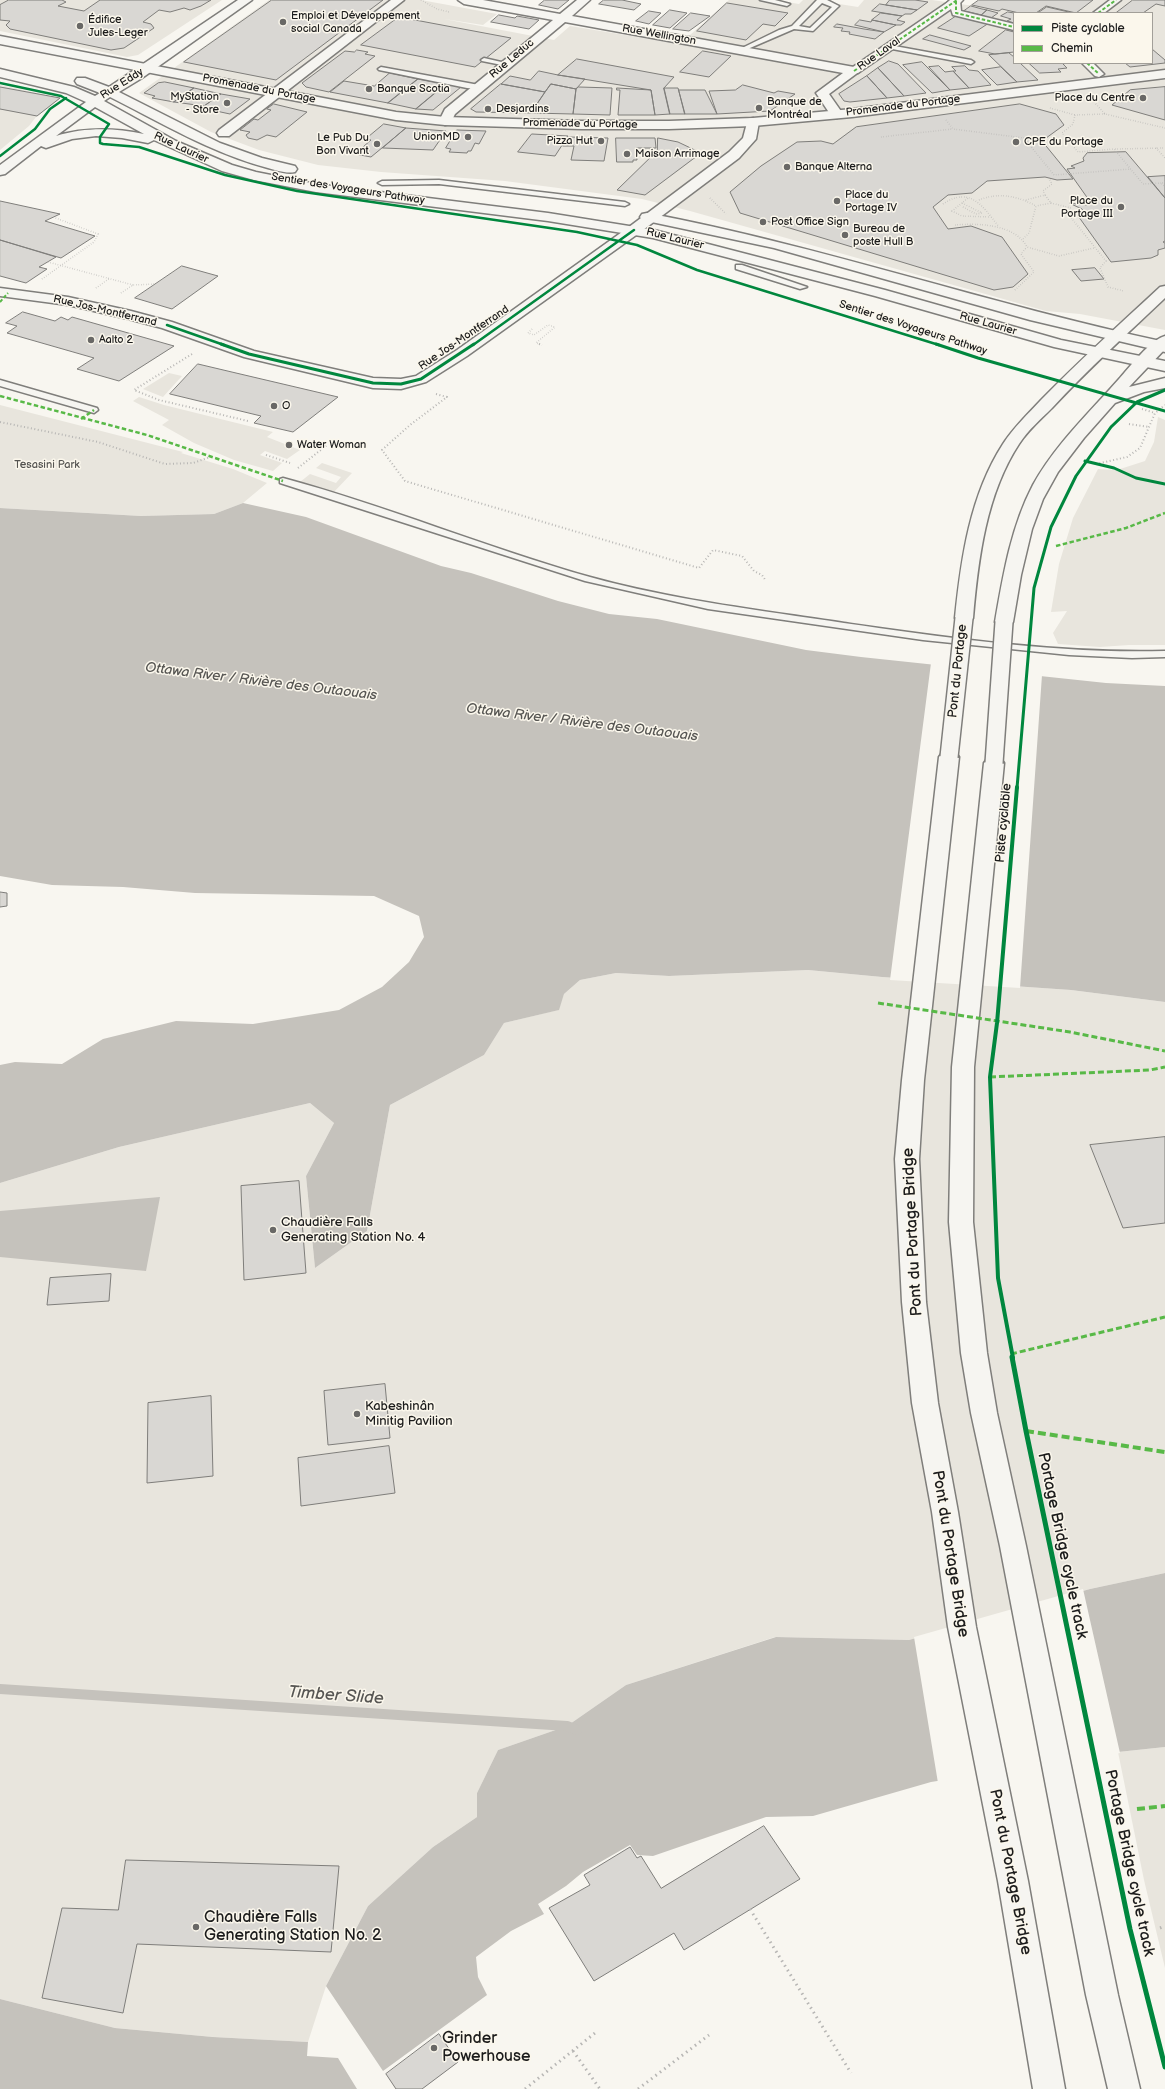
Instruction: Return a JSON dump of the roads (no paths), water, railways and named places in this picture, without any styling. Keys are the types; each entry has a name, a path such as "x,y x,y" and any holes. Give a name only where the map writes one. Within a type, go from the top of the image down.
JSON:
{"main road":[{"name":"Rue Eddy","path":"0,171 95,101 148,68 246,0"},
{"path":"224,133 398,0"},
{"name":"Rue Wellington","path":"464,0 854,71"},
{"name":"Rue Leduc","path":"445,121 450,112 584,0"},
{"name":"Promenade du Portage","path":"0,40 278,92 396,116 445,121 661,125 753,122 837,114 1165,74"},
{"name":"Rue Laurier","path":"0,63 66,76 110,92 226,150 275,166 304,172"},
{"name":"Rue Laval","path":"837,114 822,93 854,71"},
{"name":"Rue Laurier","path":"0,73 54,85 95,101 171,144 227,168 285,182 533,215 634,230 682,240 880,293 1059,344 1165,366"},
{"path":"634,230 741,150 749,139 753,122"},
{"path":"18,158 60,138 88,133 114,132 171,144"},
{"name":"Rue Laurier","path":"318,175 560,204 651,218 786,248 1114,337 1163,345"},
{"name":"Rue Jos-Montferrand","path":"3,296 98,307 167,325 249,354 373,382 401,384 420,379 450,361 634,230"},
{"path":"682,240 712,258 739,267"},
{"name":"Pont du Portage","path":"921,1013 964,618 976,536 990,484 1008,448 1026,427 1097,352 1165,290"},
{"path":"1124,2089 1102,1995 1015,1554 1002,1501 984,1413 974,1353 961,1222 962,1075 966,1019 994,763 1004,622 1016,554 1035,499 1057,462 1107,402 1129,387 1144,362 1163,345"},
{"path":"1129,387 1165,383"},
{"name":"Pont du Portage Bridge","path":"921,1013 912,1080 908,1158 914,1294 925,1403 962,1627 1013,1882 1049,2089"}],"street":[{"path":"955,0 956,13 1013,27"},
{"name":"Rue Laval","path":"854,71 955,0"},
{"path":"1099,12 1116,0"},
{"path":"1088,64 1099,74"}],"lane":[{"path":"768,0 787,4"},
{"path":"741,50 781,31 794,27 812,30 836,6 821,0 794,27"},
{"path":"889,47 930,56 970,62"},
{"path":"484,60 506,64"},
{"path":"381,69 479,87"},
{"path":"382,183 439,182 625,204"},
{"path":"739,267 804,287"},
{"path":"0,383 94,410"},
{"path":"283,481 588,579 708,606 923,637 1069,652 1132,655 1165,654"}],"water":[{"name":"Ottawa River / Rivière des Outaouais","path":"243,503 306,517 441,566 471,573 558,601 609,614 657,619 806,650 1106,683 1165,686 1165,1002 1071,990 882,977 808,970 669,976 616,973 580,980 564,994 559,1010 504,1023 484,1055 390,1105 367,1231 315,1268 306,1176 334,1123 310,1103 119,1147 0,1183 0,1065 15,1062 62,1064 103,1039 176,1021 253,1024 339,1010 382,987 409,962 424,937 419,916 374,896 195,893 123,887 52,885 0,876 0,508 141,516 214,514"},
{"path":"160,1197 146,1271 0,1257 0,1211"},
{"path":"1165,1573 1165,1747 1118,1752 931,1782 813,1816 766,1817 653,1856 637,1855 630,1845 583,1872 566,1886 538,1904 544,1914 511,1931 476,1957 478,1977 487,1995 383,2071 326,1986 368,1906 433,1847 477,1817 477,1793 498,1750 567,1726 626,1685 776,1637 909,1640 1090,1589"},
{"path":"0,1999 115,2028 213,2037 308,2042 307,2056 338,2058 357,2089 0,2089"}],"waterway":[{"name":"Timber Slide","path":"0,1689 567,1726 577,1730"}],"place":[{"name":"Emploi et Développement social Canada","path":"283,22"},
{"name":"Édifice Jules-Leger","path":"80,26"},
{"name":"Banque Scotia","path":"369,89"},
{"name":"Place du Centre","path":"1143,98"},
{"name":"MyStation - Store","path":"227,103"},
{"name":"Banque de Montréal","path":"759,108"},
{"name":"Desjardins","path":"488,109"},
{"name":"UnionMD","path":"468,137"},
{"name":"Pizza Hut","path":"601,141"},
{"name":"CPE du Portage","path":"1016,142"},
{"name":"Le Pub Du Bon Vivant","path":"377,144"},
{"name":"Maison Arrimage","path":"627,154"},
{"name":"Banque Alterna","path":"787,167"},
{"name":"Place du Portage IV","path":"837,201"},
{"name":"Place du Portage III","path":"1121,207"},
{"name":"Post Office Sign","path":"763,222"},
{"name":"Bureau de poste Hull B","path":"845,235"},
{"name":"Aalto 2","path":"91,340"},
{"name":"O","path":"274,406"},
{"name":"Water Woman","path":"289,445"},
{"name":"Chaudière Falls Generating Station No. 4","path":"273,1230"},
{"name":"Kabeshinân Minitig Pavilion","path":"357,1414"},
{"name":"Chaudière Falls Generating Station No. 2","path":"196,1927"},
{"name":"Grinder Powerhouse","path":"434,2048"}],"park label":[{"name":"Tesasini Park","path":"47,465"}]}
